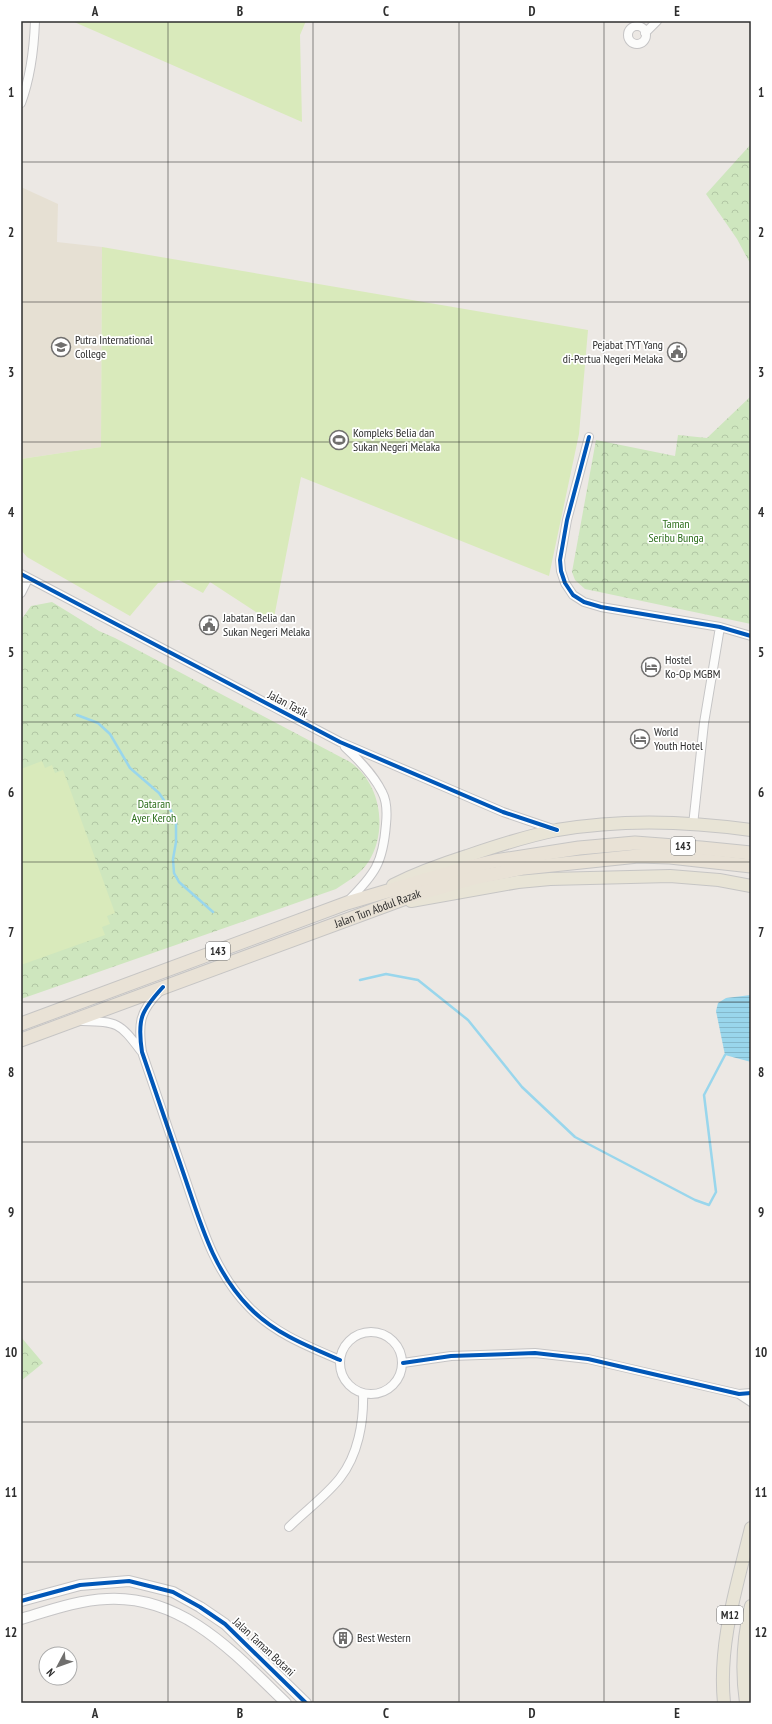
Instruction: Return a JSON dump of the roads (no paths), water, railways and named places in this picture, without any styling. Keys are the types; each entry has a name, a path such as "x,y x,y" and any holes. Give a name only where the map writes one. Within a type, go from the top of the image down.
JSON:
{"highway":[{"name":"Jalan Tun Abdul Razak","path":"21,1040 163,986 391,903 452,883 497,873 617,851 635,843 751,853"},
{"name":"Jalan Tun Abdul Razak","path":"21,1024 347,903 382,891 495,861 580,848 617,851 638,856 670,857 751,866"}],"main road":[{"path":"382,891 402,880 452,860 557,830 640,823 693,825 751,830"},
{"path":"391,903 414,901 518,882 550,880 670,876 718,880 751,886"},
{"name":"M12","path":"724,1703 722,1672 724,1642 751,1528"},
{"name":"M12","path":"746,1703 743,1672 743,1649 745,1628 751,1606"}],"street":[{"path":"21,103 31,68 35,21"},
{"path":"645,33 657,21"},
{"path":"640,24 645,33 645,38 636,44 630,41 628,32 640,24"},
{"path":"589,437 567,520 560,560 560,571 573,594 584,602 601,607 720,627 751,636"},
{"name":"Jalan Tasik","path":"21,574 340,742 503,812 557,830"},
{"path":"21,593 28,579"},
{"path":"693,825 704,723 720,627"},
{"name":"Jalan Tasik","path":"340,742 364,765 383,793 387,814 385,843 378,864 368,881 347,903"},
{"path":"163,986 151,1000 140,1020 139,1031 142,1052 214,1259 225,1276 250,1308 270,1326 294,1340 340,1360"},
{"path":"73,1021 109,1022 120,1026 142,1052"},
{"path":"373,1331 382,1333 394,1341 401,1354 403,1363 402,1373 397,1381 382,1393 363,1393 355,1390 343,1377 340,1369 340,1360 342,1351 350,1339 363,1332 373,1331"},
{"path":"403,1363 451,1356 535,1353 588,1359 739,1394 751,1393"},
{"path":"289,1527 340,1478 351,1460 360,1435 364,1406 363,1393"},
{"path":"739,1394 751,1402"},
{"name":"Jalan Taman Botani","path":"21,1601 80,1584 129,1581 173,1592 200,1607 224,1624 306,1703"},
{"name":"Jalan Taman Botani","path":"21,1619 92,1600 134,1600 156,1605 193,1621 217,1639 286,1703"}],"water":[{"path":"751,995 751,1062 725,1055 716,1011 718,1003 726,998"}],"waterway":[{"path":"77,715 98,723 110,734 130,768 159,793 170,809 176,822 176,842 173,859 174,873 179,882 213,912"},
{"path":"360,980 386,974 418,980 468,1020 522,1087 575,1137 695,1200 709,1205 716,1192 704,1095 725,1055"}],"place":[{"name":"Putra International College","path":"61,347"},
{"name":"Pejabat TYT Yang di-Pertua Negeri Melaka","path":"677,352"},
{"name":"Kompleks Belia dan Sukan Negeri Melaka","path":"339,440"},
{"name":"Jabatan Belia dan Sukan Negeri Melaka","path":"209,625"},
{"name":"Hostel Ko-Op MGBM","path":"651,667"},
{"name":"World Youth Hotel","path":"640,739"},
{"name":"Best Western","path":"343,1638"}],"park label":[{"name":"Taman Seribu Bunga","path":"676,531"},
{"name":"Dataran Ayer Keroh","path":"154,811"}]}
